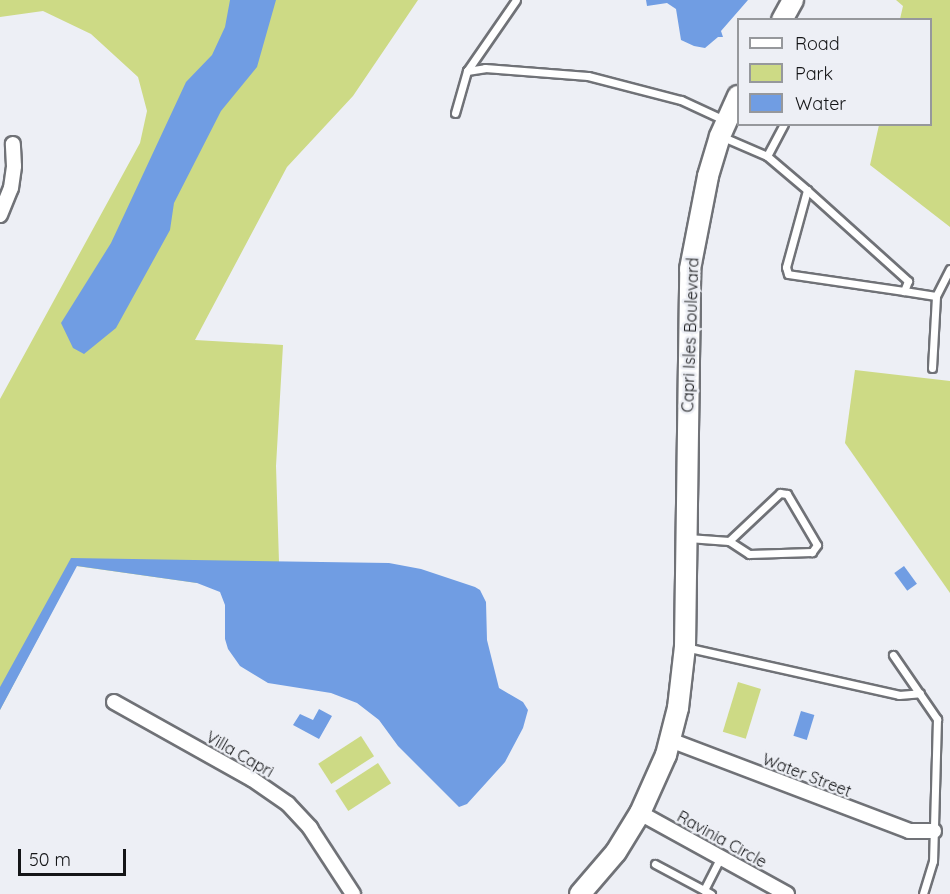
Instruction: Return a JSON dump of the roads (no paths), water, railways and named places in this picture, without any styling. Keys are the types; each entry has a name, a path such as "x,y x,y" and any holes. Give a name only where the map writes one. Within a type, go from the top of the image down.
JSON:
{"street":[{"path":"783,18 794,0"},
{"name":"Capri Isles Boulevard","path":"580,894 616,852 655,784 670,740 681,692 685,647 690,269 702,195 723,128 737,98"},
{"path":"0,214 11,188 14,166 13,144"},
{"name":"Villa Capri","path":"114,702 271,791 301,817 353,894"},
{"name":"Water Street","path":"670,740 909,831 934,831"},
{"name":"Ravinia Circle","path":"640,813 788,894"}],"lane":[{"path":"455,113 467,70 516,0"},
{"path":"467,70 485,68 588,76 681,100 767,156 807,190 908,281 904,291"},
{"path":"767,156 783,126"},
{"path":"807,190 786,267 788,273 936,296"},
{"path":"932,368 936,296 950,269"},
{"path":"686,538 729,541 749,554 812,552 817,545 787,494 780,493 729,541"},
{"path":"685,647 899,695 920,693"},
{"path":"893,655 937,719 933,861 923,894"},
{"path":"655,864 707,892 721,857"}],"water":[{"path":"230,0 276,0 257,67 221,111 174,203 170,230 116,328 84,354 73,348 61,323 111,243 186,82 212,55 225,27"},
{"path":"646,0 748,0 721,31 723,37 718,37 705,48 681,40 676,9 667,3 647,6"},
{"path":"71,558 389,563 421,569 475,587 480,590 486,602 487,640 499,688 523,702 528,710 523,728 505,762 467,804 459,807 398,746 379,720 357,703 331,693 268,683 240,666 228,649 225,639 225,605 220,592 197,583 77,566 0,710 0,687"},
{"path":"904,566 917,584 907,591 894,573"},
{"path":"319,709 332,716 319,739 293,725 300,714 313,720"},
{"path":"801,711 814,715 807,740 793,736"}]}
